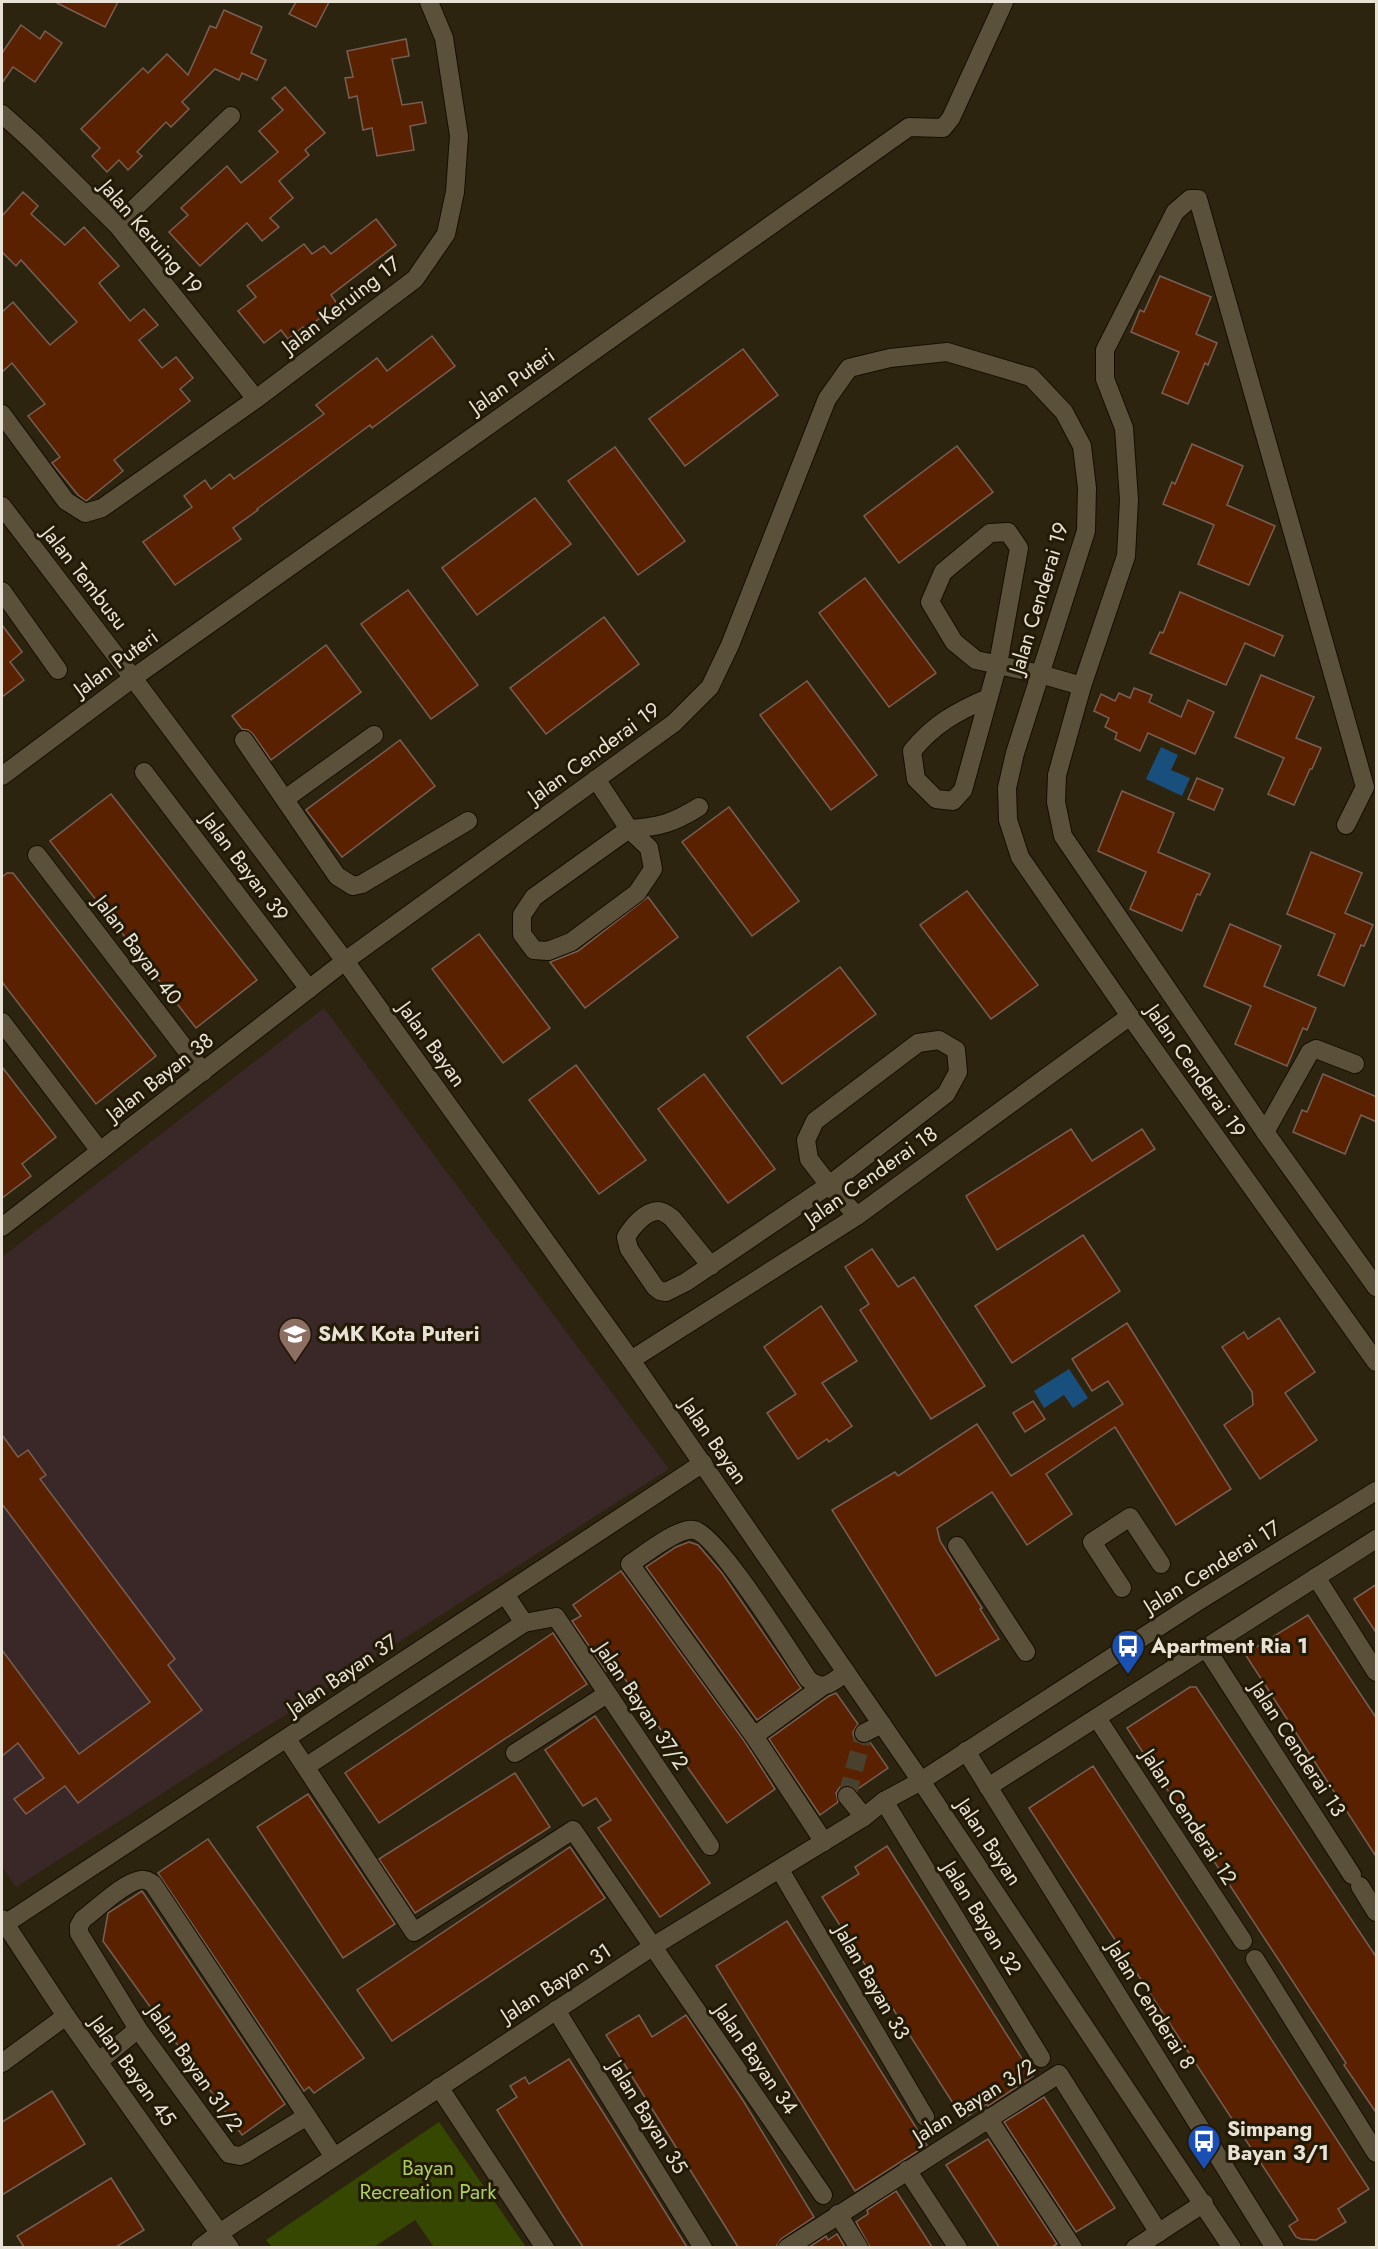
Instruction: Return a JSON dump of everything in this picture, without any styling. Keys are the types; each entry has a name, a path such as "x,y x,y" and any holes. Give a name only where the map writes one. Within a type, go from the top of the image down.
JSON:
{"street":[{"name":"Jalan Keruing 17","path":"2,414 66,501 85,513 102,508 256,399 415,279 446,234 455,192 459,136 444,38 429,2"},
{"name":"Jalan Puteri","path":"2,776 133,678 909,127 944,128 951,118 1004,2"},
{"name":"Jalan Keruing 19","path":"2,114 117,225 256,399"},
{"path":"117,225 231,116"},
{"path":"1346,825 1365,787 1198,199 1190,199 1175,212 1105,350 1105,379 1124,428 1129,500 1126,556 1082,686 1057,775 1056,802 1063,836 1265,1132 1377,1287"},
{"name":"Jalan Cenderai 19","path":"345,961 674,723 710,687 730,645 827,399 849,368 890,358 947,352 1031,377 1064,412 1082,446 1087,488 1086,531 1006,788 1008,820 1020,857 1130,1016 1377,1362"},
{"name":"Jalan Tembusu","path":"2,506 133,678"},
{"path":"988,698 963,709 928,731 912,751 916,779 936,800 953,801 963,790 998,664 1019,548 1008,531 990,533 943,572 930,602 954,642 976,660 998,664 1040,674 1082,686"},
{"path":"2,591 58,670"},
{"name":"Jalan Bayan","path":"133,678 345,961 631,1360 921,1781 1232,2247"},
{"path":"285,800 374,735"},
{"path":"244,740 336,876 353,886 362,884 468,821"},
{"name":"Jalan Bayan 39","path":"144,772 309,989"},
{"path":"596,779 629,829 649,848 653,869 637,893 571,942 548,951 534,950 522,934 522,915 534,897 629,829 652,827 676,821 699,807"},
{"name":"Jalan Bayan 40","path":"37,855 203,1072"},
{"name":"Jalan Bayan 38","path":"2,1227 345,961"},
{"name":"Jalan Cenderai 18","path":"631,1360 857,1216 1130,1016"},
{"path":"2,1022 100,1151"},
{"path":"711,1266 672,1218 663,1212 657,1211 637,1222 626,1237 629,1250 655,1287 660,1291 676,1289 711,1266 829,1185 946,1094 958,1072 957,1050 939,1040 918,1043 815,1121 806,1140 809,1159 829,1185 857,1216"},
{"path":"1265,1132 1310,1052 1316,1048 1355,1064"},
{"name":"Jalan Bayan 37","path":"3,1922 287,1739 703,1463"},
{"name":"Jalan Cenderai 17","path":"921,1781 1197,1602 1377,1491"},
{"path":"1122,1588 1092,1542 1130,1517 1161,1564"},
{"path":"824,1686 816,1685 808,1679 726,1559 705,1535 694,1530 682,1531 630,1564 754,1737 824,1842"},
{"path":"988,1787 1377,1539"},
{"path":"957,1546 1026,1652"},
{"path":"1316,1577 1377,1672"},
{"path":"310,1764 524,1623 505,1594"},
{"name":"Jalan Bayan 37/2","path":"524,1623 556,1617 710,1846"},
{"name":"Jalan Cenderai 13","path":"1206,1648 1377,1912"},
{"path":"754,1737 846,1672"},
{"path":"515,1754 607,1695"},
{"name":"Jalan Cenderai 12","path":"1096,1718 1243,1941"},
{"path":"864,1733 882,1724"},
{"name":"Jalan Bayan 34","path":"287,1739 414,1932 573,1830 823,2195"},
{"name":"Jalan Cenderai 8","path":"966,1751 1275,2247"},
{"name":"Jalan Bayan 31","path":"200,2247 652,1947 864,1818 884,1801 921,1781"},
{"path":"847,1796 864,1818"},
{"name":"Jalan Bayan 32","path":"884,1801 1041,2058"},
{"name":"Jalan Bayan 33","path":"780,1870 925,2117"},
{"name":"Jalan Bayan 31/2","path":"139,1880 147,1880 153,1884 307,2116 245,2154 240,2156 229,2154 138,2029 79,1933 79,1926 83,1919 128,1885 139,1880"},
{"name":"Jalan Bayan 45","path":"3,1922 98,2062 230,2247"},
{"path":"1255,1959 1377,2153"},
{"name":"Jalan Bayan 35","path":"556,2010 703,2247"},
{"path":"2,2063 66,2016"},
{"path":"98,2062 138,2029"},
{"name":"Jalan Bayan 3/2","path":"787,2247 1059,2074 1159,2233"},
{"path":"439,2087 545,2247"},
{"path":"307,2116 334,2157"},
{"path":"988,2118 1073,2247"},
{"path":"907,2170 958,2247"},
{"path":"1134,2247 1204,2203"},
{"path":"838,2214 860,2247"}],"shaded area":[{"name":"SMK Kota Puteri","path":"324,1008 669,1469 16,1887 2,1867 2,1257"}],"green space":[{"name":"Bayan Recreation Park","path":"439,2122 526,2247 434,2247 415,2220 374,2247 272,2247 266,2240"}],"water":[{"path":"1161,747 1178,755 1171,770 1190,778 1182,796 1146,779"},
{"path":"1069,1369 1088,1398 1073,1408 1064,1395 1044,1408 1034,1391"}],"building":[{"path":"55,2 118,2 105,27"},
{"path":"296,2 329,2 316,27 289,14"},
{"path":"224,10 262,27 251,53 266,60 257,80 242,73 239,80 215,69 182,102 189,109 171,127 166,122 137,152 142,156 128,170 119,160 107,172 92,156 100,148 81,129 143,68 148,73 167,54 188,75 210,26 216,28"},
{"path":"21,25 40,39 45,31 62,43 35,82 13,67 2,83 2,53"},
{"path":"406,39 409,56 392,59 402,105 422,102 426,123 410,126 414,150 377,156 372,128 363,130 357,96 349,98 345,78 353,77 347,51"},
{"path":"285,87 325,133 305,150 309,155 279,181 293,198 270,218 279,227 262,241 247,223 200,266 169,232 188,215 181,208 227,166 241,183 278,152 259,131 283,110 272,98"},
{"path":"23,192 38,206 31,214 65,245 84,227 119,266 99,283 130,321 144,309 158,325 139,340 162,368 176,357 193,378 180,389 190,401 114,460 123,471 86,501 78,495 52,463 60,457 28,416 45,404 12,363 2,372 2,312 13,302 50,345 77,322 21,260 16,266 2,252 2,216"},
{"path":"376,219 396,245 331,295 338,305 288,339 281,330 264,343 238,311 256,297 247,286 304,244 312,254 324,246 331,254"},
{"path":"1160,276 1211,297 1196,334 1217,343 1208,365 1205,363 1188,404 1162,393 1179,352 1131,332 1140,310 1144,312"},
{"path":"432,336 455,366 372,428 370,425 257,509 233,528 241,539 175,585 143,542 192,507 184,496 205,480 211,489 230,474 234,479 324,414 316,405 377,358 387,371"},
{"path":"743,349 778,395 685,466 649,419"},
{"path":"1192,444 1243,466 1227,505 1275,526 1249,585 1198,564 1214,525 1163,504 1172,482 1175,484"},
{"path":"957,446 993,492 899,563 864,516"},
{"path":"615,447 685,541 638,575 568,481"},
{"path":"535,498 571,544 477,615 442,568"},
{"path":"865,578 936,673 889,707 819,613"},
{"path":"408,590 478,685 431,719 361,624"},
{"path":"1180,592 1283,636 1274,656 1245,643 1226,685 1150,653 1160,632 1163,633"},
{"path":"604,617 639,664 546,734 510,688"},
{"path":"2,625 22,652 10,662 24,680 2,697"},
{"path":"326,645 361,692 271,760 253,734 242,729 232,716"},
{"path":"1261,675 1314,697 1296,738 1321,748 1294,805 1268,794 1284,758 1235,737"},
{"path":"807,681 877,775 831,810 760,715"},
{"path":"1134,688 1152,695 1149,702 1181,717 1188,700 1214,712 1195,754 1148,733 1140,751 1115,739 1117,733 1105,727 1109,718 1094,711 1101,694 1115,701 1119,693 1130,698"},
{"path":"400,740 435,786 342,857 306,810"},
{"path":"1197,778 1223,789 1214,810 1188,799"},
{"path":"1122,791 1174,813 1158,852 1210,874 1200,895 1197,894 1182,931 1130,909 1146,872 1098,851"},
{"path":"111,794 257,980 196,1028 50,841"},
{"path":"729,807 799,901 752,936 682,842"},
{"path":"1311,852 1362,873 1345,913 1373,925 1364,946 1361,945 1344,986 1318,975 1335,934 1287,914"},
{"path":"7,873 13,873 156,1056 96,1104 2,982 2,877"},
{"path":"967,891 1038,985 991,1019 920,925"},
{"path":"648,897 678,937 585,1008 550,962 578,951"},
{"path":"1230,924 1281,946 1264,986 1316,1008 1307,1030 1303,1028 1287,1066 1235,1044 1251,1006 1204,986"},
{"path":"479,934 550,1028 503,1063 432,969"},
{"path":"840,967 876,1014 782,1084 747,1037"},
{"path":"576,1065 646,1160 599,1194 529,1100"},
{"path":"2,1067 56,1137 22,1164 31,1176 2,1198"},
{"path":"704,1074 775,1169 728,1203 658,1109"},
{"path":"1323,1074 1377,1097 1377,1122 1361,1115 1345,1154 1293,1132 1302,1110 1307,1112"},
{"path":"1071,1129 1092,1161 1142,1129 1155,1149 997,1250 966,1196"},
{"path":"1083,1235 1120,1291 1012,1363 975,1306"},
{"path":"872,1249 898,1287 914,1277 985,1386 931,1419 860,1310 869,1304 845,1267"},
{"path":"821,1306 857,1361 822,1383 852,1426 829,1442 827,1439 798,1459 767,1413 796,1394 764,1347"},
{"path":"1279,1318 1315,1372 1285,1393 1317,1440 1260,1479 1224,1425 1253,1405 1252,1392 1222,1347 1244,1332 1248,1339"},
{"path":"1127,1323 1231,1489 1176,1525 1115,1427 1046,1474 1072,1514 1027,1545 992,1492 937,1528 940,1541 999,1639 936,1676 832,1510 895,1472 898,1476 977,1424 1011,1476 1123,1404 1108,1381 1092,1391 1072,1359"},
{"path":"1033,1401 1045,1419 1025,1432 1013,1413"},
{"path":"2,1435 18,1457 28,1450 46,1475 40,1479 175,1659 168,1665 202,1710 78,1803 65,1786 26,1814 14,1799 44,1778 18,1743 2,1756 2,1650 79,1754 150,1702 2,1504"},
{"path":"689,1542 698,1545 722,1573 801,1688 757,1720 646,1567 676,1547"},
{"path":"621,1571 745,1742 775,1789 727,1823 615,1665 606,1671 572,1621 581,1616 573,1605"},
{"path":"1377,1584 1377,1634 1354,1599"},
{"path":"1308,1615 1377,1719 1377,1858 1245,1654"},
{"path":"553,1633 587,1684 379,1823 345,1773"},
{"path":"1190,1687 1196,1687 1377,1958 1377,2114 1127,1728"},
{"path":"836,1693 858,1724 853,1732 854,1739 863,1744 870,1742 888,1768 856,1790 850,1785 840,1787 836,1793 838,1802 820,1815 769,1739"},
{"path":"595,1716 710,1883 660,1917 598,1828 611,1820 596,1798 583,1806 545,1750"},
{"path":"1093,1766 1369,2189 1338,2209 1346,2222 1316,2240 1296,2237 1289,2226 1298,2220 1029,1808"},
{"path":"515,1773 550,1827 415,1913 379,1859"},
{"path":"308,1794 395,1924 343,1958 257,1827"},
{"path":"208,1839 364,2058 314,2093 309,2087 304,2091 158,1873"},
{"path":"887,1846 1033,2076 988,2106 987,2104 963,2119 822,1897 859,1874 855,1867"},
{"path":"570,1847 605,1898 392,2041 357,1990"},
{"path":"142,1891 285,2104 242,2135 103,1941 108,1913"},
{"path":"787,1921 927,2145 855,2191 716,1966"},
{"path":"639,2015 652,2037 686,2015 744,2102 814,2217 781,2239 776,2247 738,2247 606,2035"},
{"path":"569,2059 687,2247 583,2247 561,2213 497,2110 517,2097 510,2086 525,2077 529,2084"},
{"path":"52,2091 85,2144 2,2195 2,2122"},
{"path":"1044,2097 1115,2208 1076,2232 1004,2122"},
{"path":"988,2139 1057,2244 1052,2247 999,2247 946,2165"},
{"path":"111,2178 144,2230 116,2247 24,2247 17,2236"},
{"path":"896,2191 932,2247 870,2247 856,2222 868,2214 867,2210"},
{"path":"837,2234 845,2247 809,2247 826,2236 828,2240"}],"tunnel":[{"path":"847,1796 864,1733"}],"place":[{"name":"SMK Kota Puteri","path":"295,1363"},
{"name":"Apartment Ria 1","path":"1128,1675"},
{"name":"Simpang Bayan 3/1","path":"1204,2170"}]}
